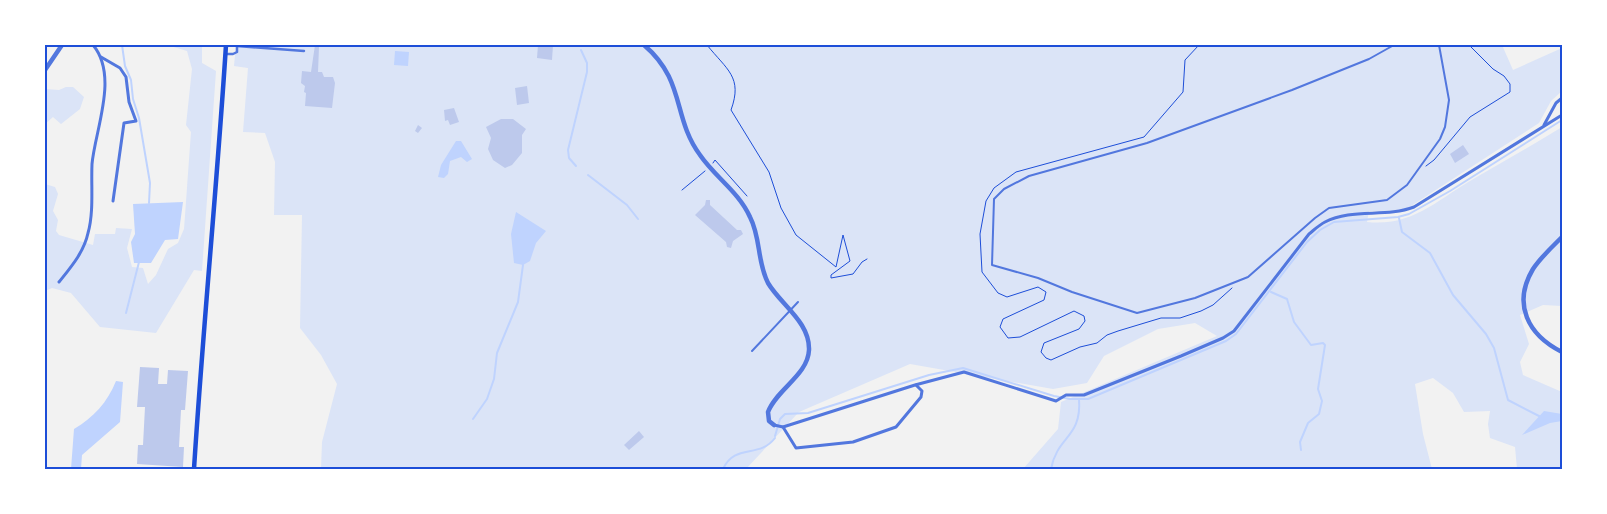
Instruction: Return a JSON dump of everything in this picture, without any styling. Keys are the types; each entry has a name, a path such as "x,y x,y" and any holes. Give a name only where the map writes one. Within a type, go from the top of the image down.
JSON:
{"main road":[{"path":"194,469 206,289 214,210 226,45"}],"street":[{"path":"45,70 62,45"},
{"path":"93,45 100,56 120,68 126,77 129,102 136,120 124,123 113,201"},
{"path":"226,54 237,52 237,45 304,51"},
{"path":"644,45 656,55 672,78 689,137 700,156 729,188 751,218 760,262 768,282 802,325 807,335 809,353 803,367 769,408 768,418 774,424 782,426 964,372 1058,400 1063,396 1084,395 1223,338 1234,331 1309,234 1325,222 1347,215 1400,213 1414,207 1562,115"},
{"path":"1525,45 1530,45"},
{"path":"59,282 83,248 90,225 94,149 104,98 100,56"},
{"path":"1544,126 1556,103 1562,98"},
{"path":"1562,237 1534,268 1526,285 1524,298 1526,318 1531,327 1543,341 1562,352"},
{"path":"782,426 796,448 864,438 896,427 921,397 922,391 915,385"}],"lane":[{"path":"1394,45 1369,59 1284,94 1147,143 1028,176 1012,185 994,199 992,265 1038,278 1072,292 1137,313 1195,298 1248,277 1329,208 1387,200 1407,185 1440,139 1445,127 1449,100 1439,45"},
{"path":"752,351 798,302"}],"path":[{"path":"707,45 736,82 736,95 731,110 769,172 781,208 796,235 836,267 843,235 850,261 831,275 831,278 853,274 862,262 867,259"},
{"path":"1199,45 1185,60 1183,92 1144,137 1016,172 994,188 986,201 980,234 982,272 998,293 1007,297 1038,287 1046,292 1044,300 1003,319 1000,327 1008,338 1020,337 1074,311 1084,316 1085,321 1079,329 1044,343 1041,352 1046,358 1051,360 1080,346 1088,347 1107,335 1118,331 1161,318 1180,318 1201,311 1212,305 1233,287"},
{"path":"1362,45 1376,45"},
{"path":"1424,167 1434,160 1470,117 1510,92 1510,84 1504,76 1493,69 1469,45"}],"shaded area":[{"path":"167,45 202,45 202,63 216,71 202,271 194,270 156,333 100,327 71,293 52,288 45,291 45,184 55,187 58,194 53,211 58,220 56,231 59,235 93,245 95,234 115,234 116,228 132,229 127,248 132,267 143,268 148,284 156,275 168,249 178,243 184,229 191,132 186,125 192,69 187,51"},
{"path":"236,45 1502,45 1513,70 1562,48 1562,91 1551,101 1539,123 1408,208 1399,211 1369,211 1367,222 1398,220 1412,216 1562,127 1562,306 1543,305 1520,315 1529,344 1520,362 1523,375 1562,392 1562,469 1517,469 1515,447 1490,438 1488,424 1490,411 1464,412 1453,393 1433,378 1415,384 1423,434 1432,469 1023,469 1058,429 1061,402 1217,336 1195,323 1158,329 1104,356 1087,383 1053,389 910,364 799,412 746,469 321,469 322,442 337,384 321,355 300,328 302,215 274,215 275,162 265,133 243,132 248,68 234,66"},
{"path":"73,87 84,97 80,109 61,124 53,117 45,124 45,89 59,90"}],"water":[{"path":"395,51 409,52 408,66 394,65"},
{"path":"456,141 461,141 472,159 467,162 461,157 450,161 448,174 444,178 438,177 441,165"},
{"path":"183,202 178,239 165,240 151,263 134,263 131,242 135,234 133,204"},
{"path":"516,212 546,231 536,243 530,261 523,265 514,263 511,234"},
{"path":"116,381 123,382 120,422 82,455 81,469 71,469 74,429 88,420 99,409"},
{"path":"1544,411 1562,414 1562,421 1550,423 1522,435"}],"building":[{"path":"315,45 319,47 318,72 322,72 324,77 333,77 335,83 332,108 305,106 306,93 304,92 305,86 301,83 302,71 311,72"},
{"path":"538,45 553,45 552,60 537,58"},
{"path":"527,86 529,103 517,105 515,88"},
{"path":"454,108 459,122 450,125 448,120 445,121 444,110"},
{"path":"501,119 513,119 526,129 522,135 522,153 512,165 505,168 493,160 488,149 491,138 486,127"},
{"path":"418,125 422,128 418,133 415,131"},
{"path":"1463,145 1469,154 1455,163 1450,154"},
{"path":"706,200 710,200 710,205 737,230 741,230 743,234 733,241 731,248 727,247 726,242 695,215 705,205"},
{"path":"140,367 159,368 158,384 167,384 168,370 188,371 185,410 181,410 179,447 184,447 183,467 137,464 138,445 143,445 145,407 137,407"},
{"path":"639,431 644,437 629,450 624,445"}],"waterway":[{"path":"122,45 125,66 131,80 133,99 139,118 150,183 149,203"},
{"path":"576,166 569,158 568,150 587,72 587,63 581,50"},
{"path":"775,436 780,419 785,414 808,413 929,375 963,368 1054,396 1070,399 1088,399 1226,341 1236,334 1307,242 1320,230 1334,222 1398,217 1409,214 1450,191 1562,120"},
{"path":"588,175 627,205 638,219"},
{"path":"1399,218 1402,232 1430,253 1453,295 1486,334 1494,348 1508,400 1539,416"},
{"path":"126,313 139,262"},
{"path":"473,419 487,399 494,379 497,353 518,302 523,265"},
{"path":"1271,292 1287,299 1294,322 1311,345 1323,343 1325,345 1318,389 1322,401 1319,414 1308,423 1300,442 1301,450"},
{"path":"1051,469 1058,450 1077,422 1079,399"},
{"path":"723,469 734,456 762,448 775,438"}]}
